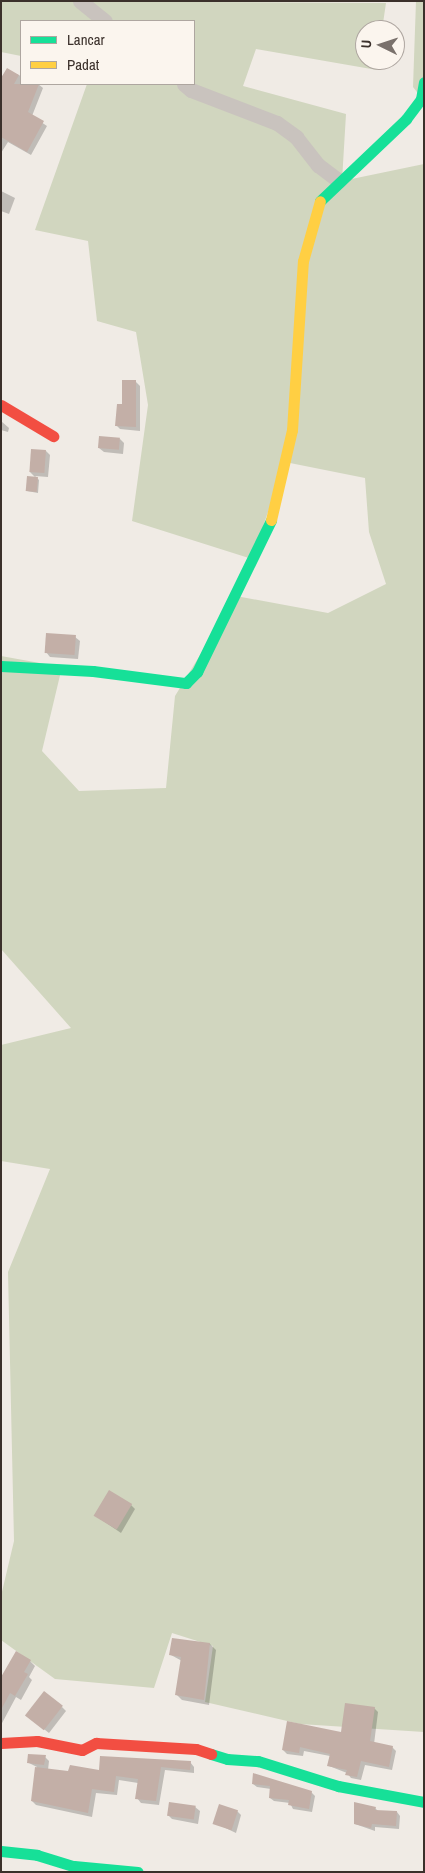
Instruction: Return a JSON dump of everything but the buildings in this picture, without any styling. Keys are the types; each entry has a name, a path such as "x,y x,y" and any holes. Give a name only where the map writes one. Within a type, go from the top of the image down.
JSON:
{"street":[{"path":"80,1 104,20"},
{"path":"1,666 93,671 172,683 186,683 197,672 270,525 292,430 304,261 320,200 406,119 421,99 424,82"},
{"path":"185,85 191,90 277,124 296,137 318,165 339,181"},
{"path":"1,405 53,436"},
{"path":"1,1743 37,1741 82,1750 96,1743 196,1749 227,1760 258,1760 338,1786 424,1802"},
{"path":"1,1851 37,1855 74,1866 138,1872"}],"green space":[{"path":"1,1 386,3 383,20 355,20 355,66 256,49 243,86 346,114 342,181 424,164 424,1732 300,1724 205,1702 213,1646 172,1633 154,1688 55,1679 1,1640 1,1596 14,1541 8,1272 50,1169 1,1161 1,1045 71,1028 1,949 1,656 62,667 42,751 79,791 166,788 175,696 236,596 328,613 386,584 369,532 365,478 285,462 252,559 132,521 148,405 136,332 97,321 88,241 35,230 87,85 195,85 195,20 20,20 20,56 1,52"},
{"path":"416,1 424,1 424,101 413,87"}],"traffic: fast":[{"path":"320,201 406,119 421,99 424,82"},
{"path":"1,666 93,671 186,683 197,672 271,520"},
{"path":"211,1754 227,1759 258,1761 338,1786 424,1802"},
{"path":"1,1851 37,1855 74,1866 138,1872"}],"traffic: slow":[{"path":"271,520 292,430 303,261 320,201"}],"traffic: jam":[{"path":"1,405 53,436"},
{"path":"1,1743 37,1741 82,1750 96,1743 196,1749 211,1754"}]}
